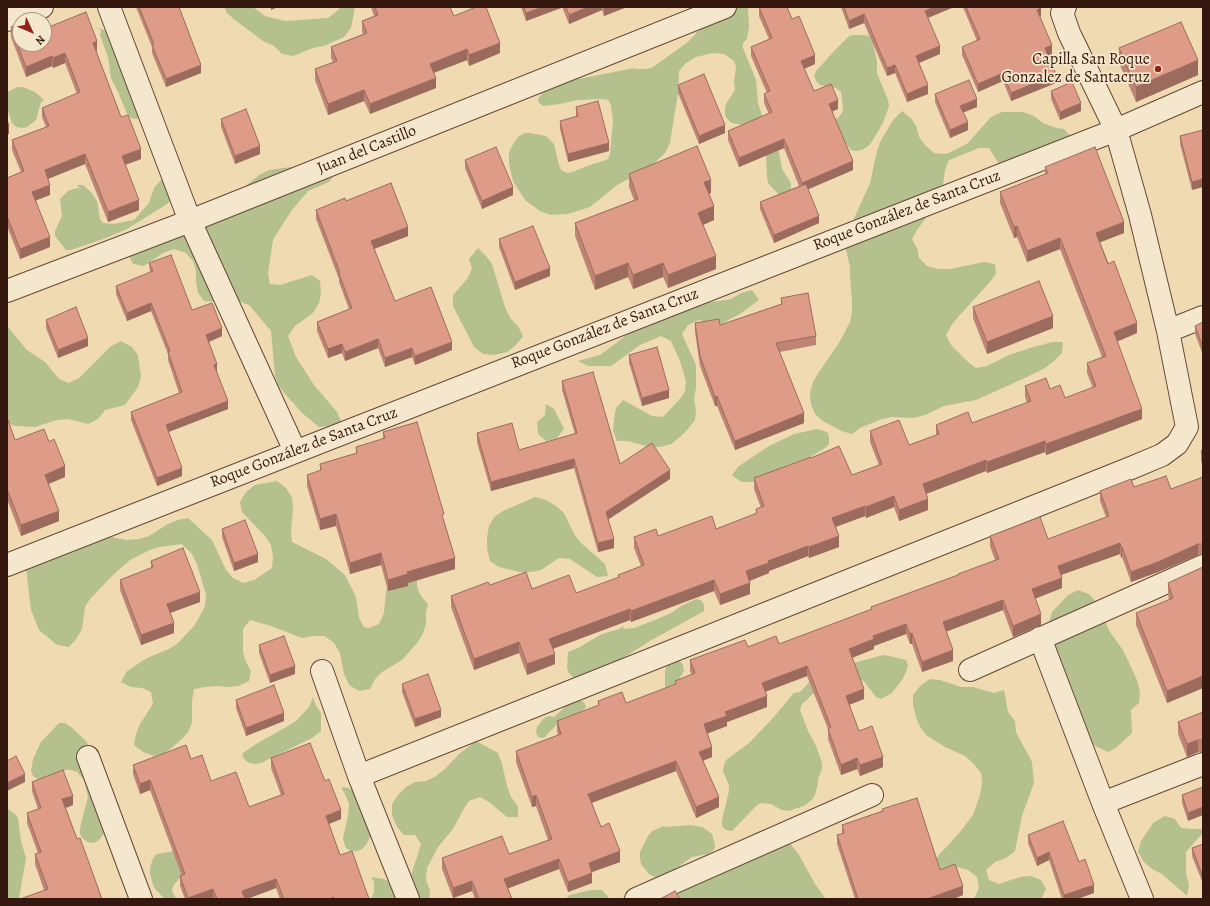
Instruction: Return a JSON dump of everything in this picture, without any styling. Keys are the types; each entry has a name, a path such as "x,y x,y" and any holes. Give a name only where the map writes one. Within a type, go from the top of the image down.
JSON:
{"street":[{"path":"7,20 42,7"},
{"path":"109,7 190,221 295,451"},
{"name":"Juan del Castillo","path":"7,291 190,221 725,7"},
{"path":"359,776 1132,468 1162,455 1195,428 1168,331 1140,215 1116,130 1069,33 1062,14 1065,7"},
{"name":"Roque González de Santa Cruz","path":"7,565 1116,130 1203,92"},
{"path":"1168,331 1203,317"},
{"path":"970,670 1203,566"},
{"path":"1040,638 1103,803 1142,899"},
{"path":"322,671 359,776 408,899"},
{"path":"88,757 142,899"},
{"path":"1103,803 1203,764"},
{"path":"636,899 872,795"}],"green space":[{"path":"224,7 253,7 265,16 285,21 328,18 341,7 355,7 351,28 344,37 324,46 313,48 293,56 282,54 274,46 263,41 235,20 227,13"},
{"path":"720,7 748,7 749,27 747,39 743,43 743,48 756,80 758,103 763,118 778,147 782,169 791,183 789,194 779,195 768,183 766,154 744,125 732,123 725,115 726,104 735,90 734,82 736,66 734,61 724,54 713,53 696,57 686,63 679,71 678,93 670,143 665,153 648,169 617,185 590,207 568,214 551,215 540,211 525,200 513,181 509,164 509,152 519,136 525,133 530,133 546,136 554,144 561,170 567,173 608,159 610,154 613,121 611,105 608,100 578,100 543,106 538,102 539,97 543,93 568,81 634,68 647,69 653,67 688,42"},
{"path":"95,27 110,32 142,116 137,119 131,118 127,114 111,78 108,57 100,35 101,30"},
{"path":"853,35 869,36 872,40 877,61 877,73 889,106 883,123 871,143 862,150 856,151 851,150 841,137 835,121 842,113 843,108 841,92 836,88 820,85 816,81 814,75 836,49 848,37"},
{"path":"18,87 23,87 35,92 44,100 41,102 36,120 27,127 22,128 16,127 12,123 7,108 7,92"},
{"path":"902,111 911,118 916,126 919,137 934,153 946,154 968,143 991,117 1002,112 1023,112 1034,116 1043,123 1064,129 1071,137 1001,167 989,148 979,148 949,160 945,170 942,192 938,202 912,239 917,248 919,258 927,266 938,269 950,269 984,262 995,264 996,274 958,317 946,335 951,345 976,368 987,366 1009,355 1052,342 1063,342 1062,353 1045,368 976,400 944,406 925,415 914,418 892,417 882,419 860,428 852,434 841,431 823,421 815,414 811,404 810,393 813,382 839,343 850,322 852,301 850,267 845,246 847,234 870,183 881,140 894,119"},
{"path":"291,167 336,171 329,182 308,191 292,210 273,240 268,273 270,284 280,285 312,275 320,281 321,293 319,303 313,313 295,326 288,336 296,357 314,385 337,412 341,421 330,426 319,427 302,413 279,387 275,376 271,331 249,305 238,301 227,303 204,301 198,293 196,271 193,261 186,253 174,249 163,253 144,266 133,264 128,254 242,189 259,175 269,170"},
{"path":"167,178 180,192 167,204 127,229 71,250 66,250 55,236 55,231 62,216 60,199 68,191 80,189 77,185 83,185 91,192 97,201 100,219 103,223 113,224 134,220 149,203 154,188 162,179"},
{"path":"478,248 492,264 505,307 510,318 518,326 523,336 516,345 507,352 494,355 483,354 474,347 453,306 453,295 467,279 472,269 469,259"},
{"path":"752,290 759,300 740,314 721,324 699,320 688,325 682,334 696,365 696,388 694,399 696,410 695,420 688,429 671,444 660,447 649,447 628,441 617,441 613,431 614,419 616,408 623,400 652,416 663,417 685,392 686,381 680,361 671,341 661,336 640,345 611,366 588,366 578,361 600,355 636,328 700,304 731,299 741,293"},
{"path":"7,326 27,350 45,362 59,379 69,383 79,378 111,346 121,341 132,347 138,355 141,377 138,387 125,405 105,410 98,419 88,424 68,419 57,420 35,427 15,426 7,423"},
{"path":"546,404 554,409 564,429 557,438 546,441 538,434 537,422 545,415"},
{"path":"817,429 828,433 829,444 810,457 782,467 766,478 754,482 742,482 732,475 739,466 769,446 794,434"},
{"path":"277,481 286,488 292,497 292,542 326,559 345,575 356,597 359,618 364,627 369,628 379,624 384,613 386,591 390,581 417,564 417,587 421,596 428,604 423,634 402,660 382,672 375,679 370,689 359,691 349,685 344,674 340,653 334,643 325,636 302,638 250,620 243,629 243,652 251,671 249,681 239,686 217,686 194,689 192,701 192,723 188,732 164,754 154,756 143,752 134,745 140,724 153,704 151,692 142,688 131,687 121,682 127,671 147,658 169,649 178,643 194,626 200,616 205,606 206,595 197,564 192,554 182,544 150,550 130,560 90,599 85,607 82,629 69,647 57,645 39,630 31,610 26,567 105,536 127,540 139,539 149,536 168,524 188,518 212,540 226,570 233,578 243,583 254,580 272,568 273,557 271,545 265,536 242,512 240,502 246,492 255,485"},
{"path":"535,497 546,500 564,513 574,534 580,542 605,564 608,576 597,577 570,559 559,558 541,570 531,572 520,572 499,567 490,561 487,549 487,537 489,526 494,517 503,511"},
{"path":"1078,590 1089,594 1096,602 1110,632 1123,650 1137,680 1140,692 1139,703 1131,710 1132,733 1117,747 1108,752 1097,747 1089,740 1054,646 1049,623 1052,612 1068,595"},
{"path":"696,599 701,600 704,605 704,611 650,641 607,668 578,678 573,677 569,673 567,668 568,652 602,634 619,629 623,626 624,629 634,628 655,620"},
{"path":"883,655 906,660 908,665 902,680 892,693 881,699 876,697 862,680 850,680 814,693 802,704 800,710 822,763 822,769 813,799 804,806 788,811 782,810 771,804 761,803 756,806 732,831 726,830 722,826 722,820 729,791 729,786 723,771 726,760 749,743 794,693 800,692 811,680 843,666"},
{"path":"675,660 680,661 683,665 684,671 672,690 665,693 666,667"},
{"path":"930,679 940,680 961,687 973,687 994,693 1004,690 1008,712 1015,721 1016,732 1032,762 1034,783 1022,816 1015,851 1006,858 995,862 986,870 989,880 999,884 1020,877 1031,876 1041,880 1046,889 1041,899 974,899 979,888 977,877 968,870 957,867 934,873 930,863 960,832 973,815 982,784 981,773 974,764 965,756 945,747 926,735 920,727 913,705 913,695 920,686"},
{"path":"313,697 315,704 321,713 321,731 312,738 261,763 249,763 244,759 242,754 246,751 296,721 309,707"},
{"path":"579,700 584,702 586,707 582,712 561,720 544,738 538,737 536,732 537,727 544,718 549,716 554,717 573,701"},
{"path":"59,723 65,723 70,726 86,741 89,747 106,831 99,840 94,843 83,839 80,834 80,828 88,797 84,780 77,772 66,770 50,777 38,779 33,776 31,771 33,759 41,742"},
{"path":"476,741 498,753 511,797 518,806 518,817 507,817 489,802 480,797 469,801 453,829 438,847 427,868 426,880 430,891 429,899 421,899 413,889 410,879 421,844 415,835 404,835 397,827 392,815 392,804 406,787 415,782 426,781 436,776 459,754"},
{"path":"343,787 353,791 372,834 366,845 357,851 351,851 346,848 344,843 343,838 349,804 342,789"},
{"path":"7,808 18,818 21,841 26,858 19,899 7,899"},
{"path":"1165,816 1175,819 1181,828 1203,829 1203,835 1201,835 1186,852 1186,874 1189,885 1187,896 1162,874 1152,869 1144,862 1138,852 1141,841 1153,823"},
{"path":"691,825 702,827 712,834 715,845 714,850 708,854 692,857 673,872 658,879 649,874 641,864 640,852 652,831 662,826"},
{"path":"765,829 776,830 785,837 799,855 815,884 826,899 673,899 676,893 685,885 747,841 755,833"},
{"path":"175,851 184,873 173,886 172,891 176,899 165,899 153,885 150,868 153,858 157,854"},
{"path":"371,877 384,879 390,882 407,899 371,899 374,892 374,882"},
{"path":"591,890 602,890 610,899 565,899 570,895"}],"building":[{"path":"139,7 179,7 201,65 166,79"},
{"path":"375,7 450,7 454,16 476,7 486,7 500,43 469,55 467,49 430,64 436,78 370,104 364,90 328,104 315,69 337,61 331,47 367,33 362,21 378,15"},
{"path":"524,7 543,7 526,13"},
{"path":"566,7 588,7 569,15"},
{"path":"759,7 787,7 792,19 799,16 815,55 801,61 814,91 831,84 838,100 829,104 853,161 802,183 784,139 739,158 728,131 772,112 764,94 770,91 751,47 772,38"},
{"path":"844,7 934,7 925,11 940,46 916,56 928,85 907,94 895,65 887,68 864,14 849,21"},
{"path":"966,7 1040,7 1041,8 1037,10 1052,45 1045,48 1056,74 1011,93 1003,73 978,84 962,47 980,39"},
{"path":"86,12 97,41 93,43 121,117 128,115 141,149 122,156 139,200 108,212 85,154 45,170 50,185 32,192 50,237 20,249 7,216 7,178 24,171 12,140 49,126 42,108 80,92 65,53 53,58 52,56 26,67 20,52 52,52 52,26"},
{"name":"Capilla San Roque Gonzalez de Santacruz","path":"1181,22 1198,60 1136,87 1119,48"},
{"path":"704,74 725,125 699,136 678,85"},
{"path":"969,80 977,99 960,106 968,122 950,130 935,94"},
{"path":"1072,82 1081,103 1060,112 1051,91"},
{"path":"598,101 609,143 568,154 560,121 578,116 576,107"},
{"path":"246,109 260,146 235,156 221,119"},
{"path":"1203,130 1203,179 1192,182 1180,136"},
{"path":"697,146 711,180 704,182 714,206 698,213 716,256 668,275 663,263 633,275 628,263 595,276 575,223 638,199 629,174"},
{"path":"496,147 513,187 482,201 465,160"},
{"path":"1095,147 1124,222 1096,233 1108,264 1114,261 1137,323 1114,332 1142,409 1046,444 1045,441 987,462 986,460 923,484 928,499 899,510 894,496 832,518 839,536 768,561 769,563 746,571 750,583 720,594 714,580 631,611 630,609 549,639 555,654 527,664 519,642 474,659 451,596 488,582 490,585 526,572 532,589 569,575 576,593 619,577 618,575 644,565 634,537 656,529 658,536 712,516 716,529 757,513 756,509 764,506 754,478 811,458 839,446 852,475 882,464 870,431 899,420 909,445 939,434 936,425 968,412 972,423 1031,401 1025,386 1046,378 1050,389 1060,385 1065,398 1096,386 1087,363 1106,356 1060,238 1027,251 1017,226 1014,227 1000,192 1048,173 1045,167"},
{"path":"391,183 408,227 371,241 395,301 431,287 452,342 415,356 412,348 385,358 378,339 345,352 342,344 328,349 317,322 352,308 316,210 345,198 346,201"},
{"path":"806,184 819,216 774,235 760,202"},
{"path":"533,226 550,268 515,282 499,239"},
{"path":"171,255 192,310 212,303 222,328 206,335 217,364 214,365 228,401 166,425 182,468 157,478 131,412 182,392 168,352 170,351 151,303 127,313 116,286 153,271 149,263"},
{"path":"1039,281 1053,316 987,342 973,307"},
{"path":"808,293 816,336 776,343 804,413 735,441 717,396 715,397 700,356 695,323 719,319 720,325 782,304 781,298"},
{"path":"76,307 88,338 58,350 46,320"},
{"path":"1203,322 1203,347 1195,326"},
{"path":"657,347 669,390 642,398 629,355"},
{"path":"593,372 620,464 652,443 670,470 606,512 614,539 598,543 574,459 491,482 477,433 512,423 519,450 577,433 562,381"},
{"path":"7,420 15,440 44,429 49,442 54,439 65,466 45,475 59,511 21,525 7,489"},
{"path":"417,422 444,514 442,515 455,558 407,572 408,574 388,580 381,553 350,563 336,514 320,519 307,475 321,470 320,464 357,453 356,447 385,438 383,432"},
{"path":"1166,476 1171,489 1203,477 1203,544 1198,544 1131,572 1120,543 1058,566 1062,578 1032,589 1041,614 1013,626 1003,600 943,622 953,650 922,662 912,633 910,634 906,624 873,636 874,639 849,649 864,689 846,696 859,731 872,726 883,757 860,765 857,758 841,765 828,729 831,727 807,666 762,683 767,696 725,712 727,716 704,724 712,747 699,752 719,797 696,807 676,761 588,794 601,827 609,823 620,851 589,863 592,873 568,882 559,859 504,879 512,899 479,899 472,881 453,888 442,858 502,836 509,854 552,839 536,795 532,797 516,751 561,734 557,721 599,705 598,701 622,692 626,703 676,684 675,681 695,673 690,660 745,640 748,647 776,636 779,644 872,609 871,607 999,559 990,536 1040,517 1048,539 1109,516 1100,491 1131,479 1134,487"},
{"path":"245,520 258,554 234,563 222,529"},
{"path":"183,548 200,592 167,604 174,623 141,635 120,580 153,567 151,561"},
{"path":"1203,567 1203,676 1167,691 1136,613 1173,598 1168,583"},
{"path":"284,636 295,666 270,675 259,645"},
{"path":"428,674 441,710 415,719 402,684"},
{"path":"274,685 284,713 246,728 236,700"},
{"path":"1203,712 1203,740 1198,740 1187,744 1178,722"},
{"path":"310,743 325,781 329,779 341,810 326,816 340,855 352,851 369,899 334,899 334,897 329,899 284,899 276,879 242,891 245,899 217,899 213,889 188,898 180,876 185,874 150,780 140,784 133,765 186,745 191,759 202,755 211,781 236,772 249,807 284,794 271,758"},
{"path":"16,756 25,774 7,783 7,761"},
{"path":"63,770 73,796 62,799 77,839 80,838 102,899 20,899 48,889 35,854 41,852 27,813 41,808 32,782"},
{"path":"1203,787 1203,807 1188,813 1182,795"},
{"path":"917,798 940,870 955,864 963,886 927,899 858,899 837,835 844,833 842,825 883,811 882,809"},
{"path":"1063,821 1079,862 1085,859 1094,885 1064,895 1049,852 1037,858 1028,835"},
{"path":"1203,844 1203,877 1192,848"},
{"path":"675,891 680,899 660,899"}],"place":[{"name":"Capilla San Roque Gonzalez de Santacruz","path":"1158,69"}]}
